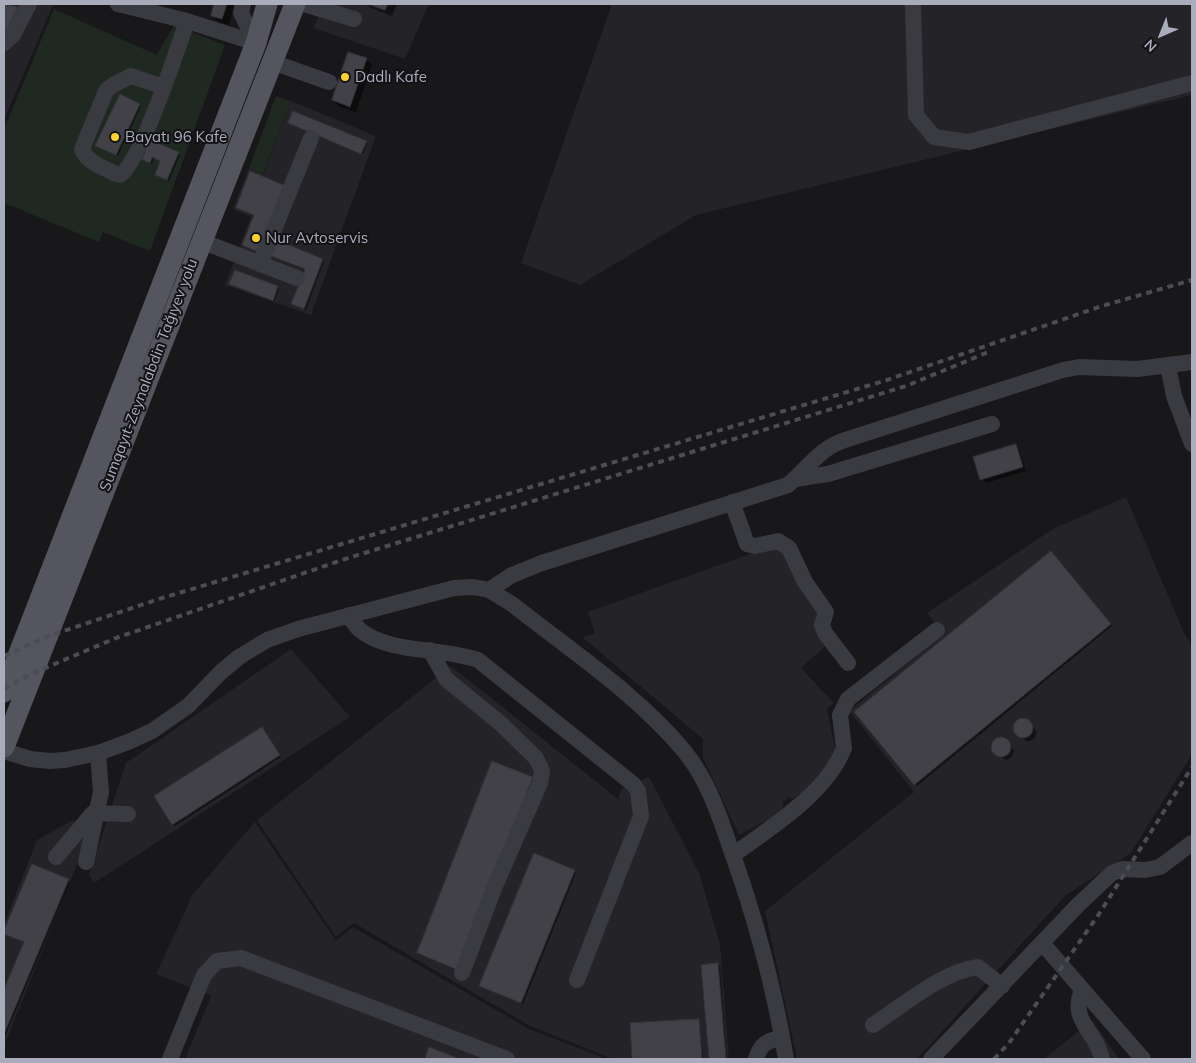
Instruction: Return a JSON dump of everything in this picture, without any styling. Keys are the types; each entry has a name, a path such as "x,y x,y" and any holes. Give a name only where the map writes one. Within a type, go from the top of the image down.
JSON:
{"main road":[{"name":"Sumqayıt-Zeynalabdin Tağıyev yolu","path":"4,692 256,43 267,4"},
{"name":"Sumqayıt-Zeynalabdin Tağıyev yolu","path":"4,747 295,4"}],"street":[{"path":"4,44 13,35 29,4"},
{"path":"118,4 187,21 256,43"},
{"path":"243,4 241,13 256,43"},
{"path":"304,4 354,19"},
{"path":"913,4 916,114 934,136 969,142 1192,84"},
{"path":"164,87 130,76 112,85 106,91 82,149 89,160 116,174 120,175 126,171 134,158 164,87 187,21"},
{"path":"272,62 329,82"},
{"path":"260,264 311,138"},
{"path":"201,241 297,278"},
{"path":"489,590 512,575 542,563 732,502 777,490 795,479 818,454 834,444 1063,370 1079,367 1137,369 1192,362"},
{"path":"1168,366 1174,396 1192,444"},
{"path":"795,479 828,474 992,424"},
{"path":"732,502 747,544 755,546 778,541 789,548 805,582 826,612 822,625 825,633 848,663"},
{"path":"4,751 50,761 98,754 165,723 188,706 221,672 267,640 349,615 454,588 474,587 489,590 528,616 662,726 686,753 704,779 733,855 759,936 786,1059"},
{"path":"349,615 358,629 384,643 460,654 478,660 633,784 638,791 641,816 578,980"},
{"path":"733,855 787,816 821,784 844,748 840,715 848,699 937,630"},
{"path":"430,650 446,679 521,742 536,758 542,771 540,783 495,886 462,973"},
{"path":"86,862 101,792 98,754"},
{"path":"56,857 84,821 93,813 128,814"},
{"path":"931,1059 1112,873 1122,868 1145,870 1160,867 1192,843"},
{"path":"1042,944 1143,1059"},
{"path":"170,1059 204,975 217,960 241,958 507,1059"},
{"path":"873,1025 948,976 966,968 978,967 1002,986"},
{"path":"1082,990 1077,1003 1078,1012 1096,1042 1102,1059"},
{"path":"756,1059 761,1046 770,1040 782,1038"}],"shaded area":[{"path":"4,4 53,5 4,120"},
{"path":"324,4 429,4 405,59 313,28"},
{"path":"612,4 1192,4 1192,95 696,215 580,285 521,263"},
{"path":"54,9 157,55 174,25 225,45 150,251 103,232 99,242 4,203 4,129"},
{"path":"276,96 291,101 263,174 249,168"},
{"path":"291,101 376,136 311,315 225,285 251,217 233,209 249,168 264,173"},
{"path":"1126,497 1185,635 1192,645 1192,754 1131,853 1066,895 917,1059 797,1059 765,911 914,792 849,711 944,634 927,613 1053,529"},
{"path":"775,545 788,557 818,612 828,644 801,668 834,703 827,709 836,754 803,792 793,799 789,797 783,802 783,807 775,816 739,835 703,758 703,739 582,637 595,634 588,612"},
{"path":"291,649 350,717 94,883 89,875 126,763"},
{"path":"451,666 618,799 621,789 649,777 699,873 720,944 729,1059 613,1059 530,1026 354,923 336,937 257,820"},
{"path":"73,820 89,834 4,1046 4,924 37,840"},
{"path":"255,822 336,941 353,927 529,1029 607,1059 185,1059 211,996 156,974 193,894"},
{"path":"1092,1020 1119,1059 1044,1059"}],"building":[{"path":"4,4 18,7 4,36"},
{"path":"214,4 227,4 222,19 211,16"},
{"path":"368,4 388,4 385,10"},
{"path":"348,52 367,58 350,107 332,100"},
{"path":"120,94 140,104 116,155 95,146"},
{"path":"293,111 367,141 361,154 288,123"},
{"path":"150,140 179,152 167,180 155,175 160,161 152,157 150,163 142,160"},
{"path":"250,171 286,186 260,253 242,245 254,215 236,208"},
{"path":"277,240 323,259 304,309 291,304 305,269 271,256"},
{"path":"235,270 278,286 273,301 229,284"},
{"path":"1016,444 1023,467 980,480 973,457"},
{"path":"1051,551 1111,624 914,785 854,712"},
{"path":"1023,718 1030,721 1033,728 1030,735 1023,738 1016,735 1013,728 1016,721"},
{"path":"262,727 280,755 172,825 154,796"},
{"path":"1001,737 1008,740 1011,747 1008,754 1001,757 994,754 991,747 994,740"},
{"path":"492,761 533,777 458,970 417,953"},
{"path":"534,853 575,870 521,1003 479,986"},
{"path":"32,864 69,879 4,1034 4,989 24,942 4,934 4,931"},
{"path":"718,963 726,1059 709,1059 701,965"},
{"path":"699,1019 702,1059 632,1059 630,1023"},
{"path":"429,1047 460,1059 425,1059"}],"railway":[{"path":"4,656 46,637 159,599 887,380 1102,306 1192,280"},
{"path":"4,689 31,674 116,638 345,559 906,386 991,351"},
{"path":"994,1059 1009,1043 1099,914 1192,767"}],"place":[{"name":"Dadlı Kafe","path":"345,77"},
{"name":"Bayatı 96 Kafe","path":"115,137"},
{"name":"Nur Avtoservis","path":"256,238"}]}
